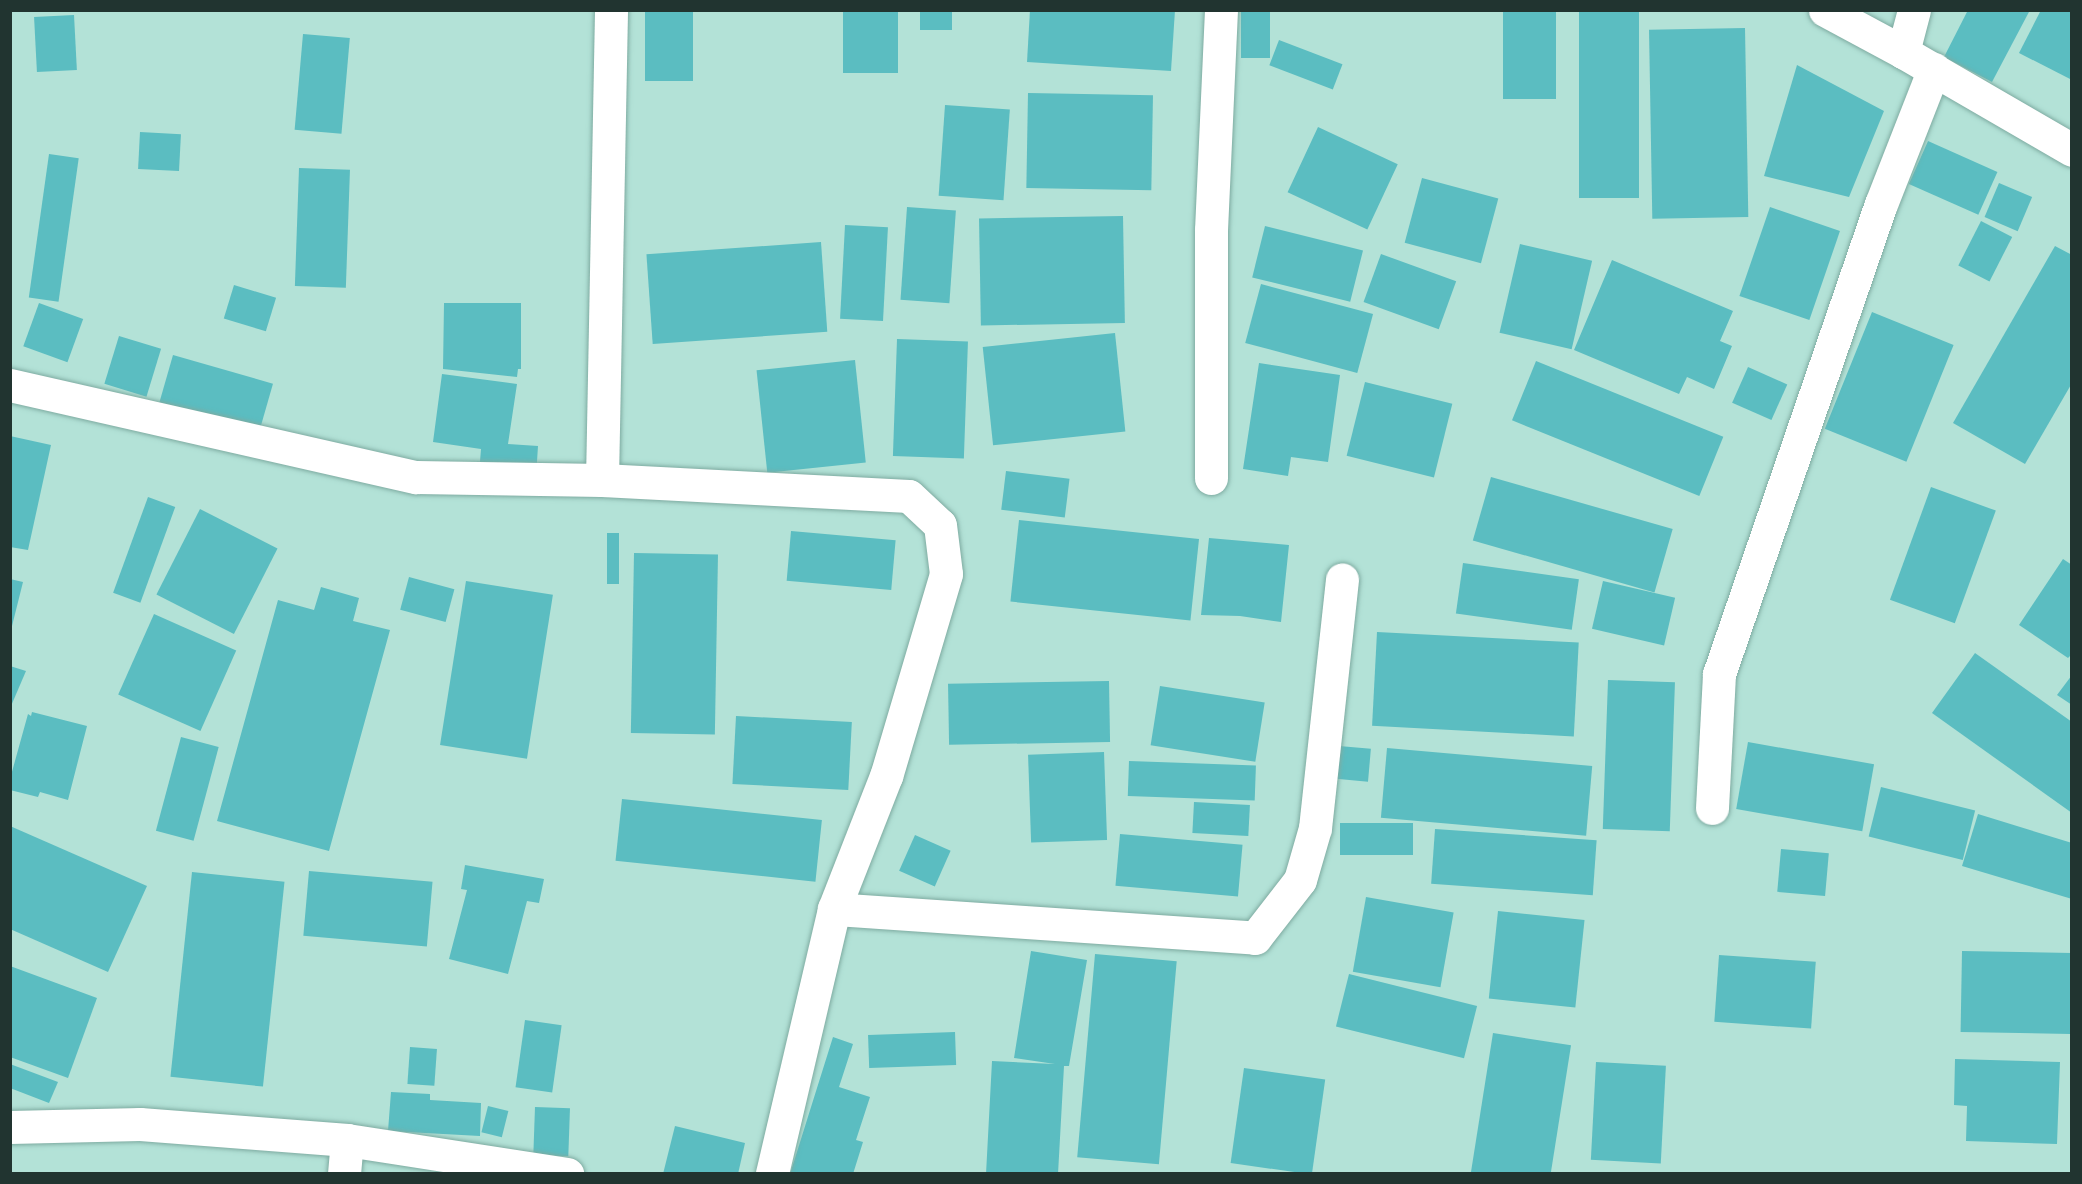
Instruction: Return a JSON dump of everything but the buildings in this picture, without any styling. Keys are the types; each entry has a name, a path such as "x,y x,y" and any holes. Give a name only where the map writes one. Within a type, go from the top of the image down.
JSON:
{"street":[{"path":"602,480 611,10"},
{"path":"1211,478 1211,230 1221,10"},
{"path":"1826,10 1934,69 2072,150"},
{"path":"1903,52 1914,10"},
{"path":"1712,808 1719,674 1881,204 1934,69"},
{"path":"10,385 416,477 602,480 909,496 940,525 946,574 886,776 834,909 772,1173"},
{"path":"834,909 1255,938 1300,880 1315,828 1342,579"},
{"path":"10,1127 140,1124 347,1140 567,1173"},
{"path":"344,1173 347,1140"}]}
